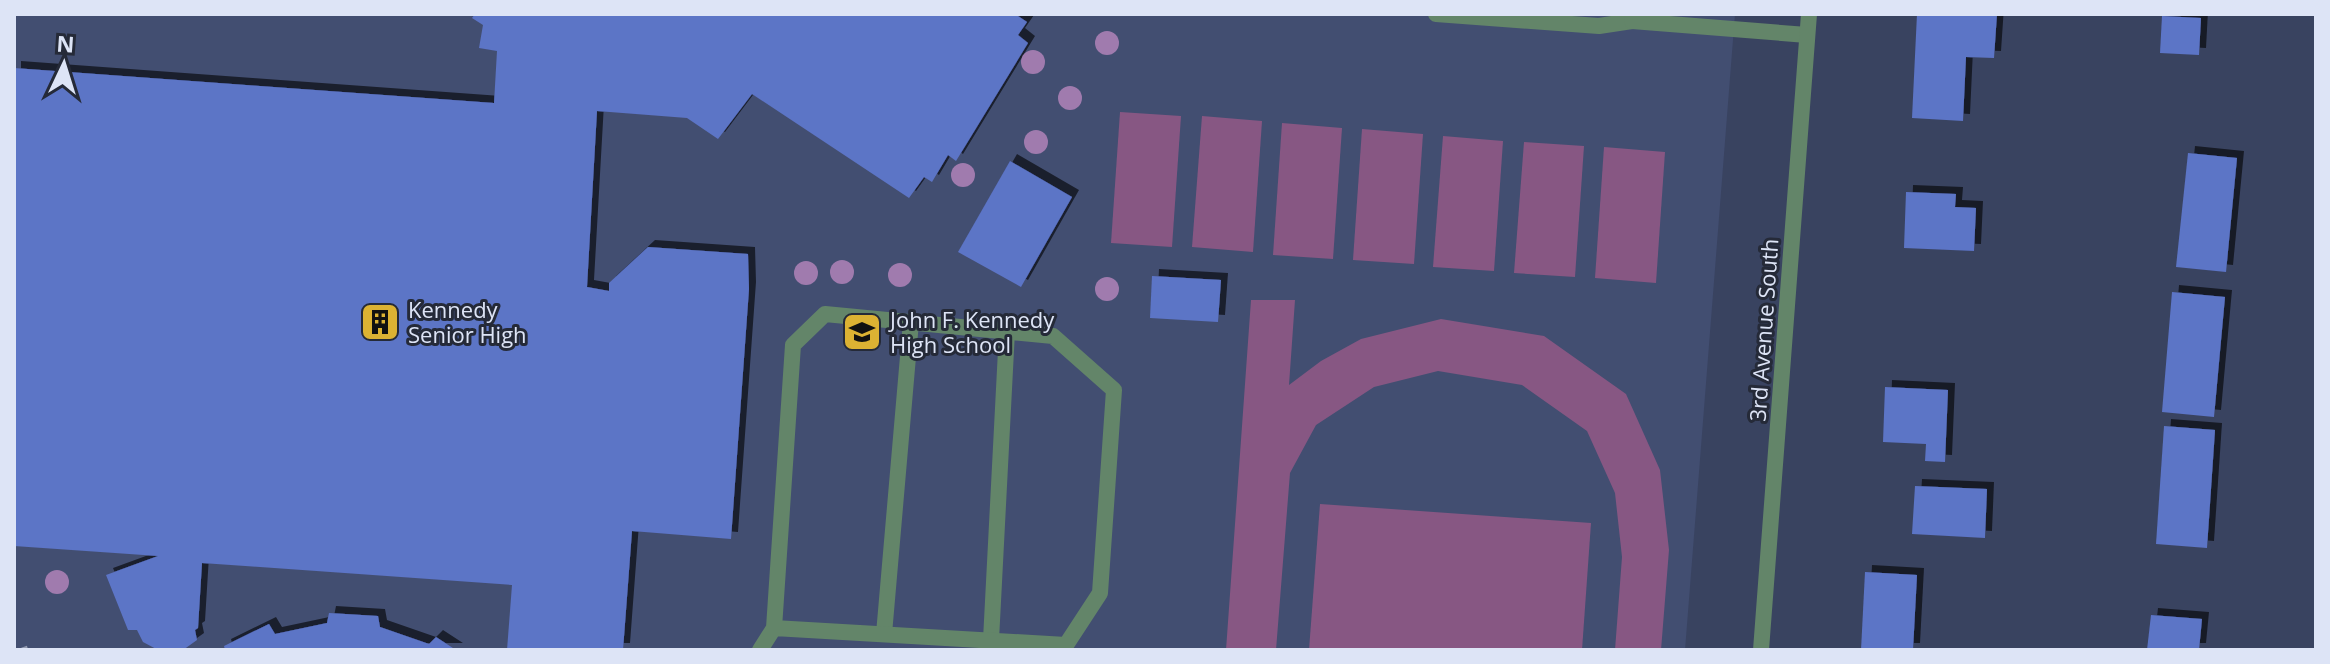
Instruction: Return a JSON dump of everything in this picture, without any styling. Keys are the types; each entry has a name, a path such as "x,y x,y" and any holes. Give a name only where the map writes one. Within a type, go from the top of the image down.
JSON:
{"street":[{"path":"1436,14 1599,26 1633,18 1807,35"},
{"name":"3rd Avenue South","path":"1761,650 1809,14"},
{"path":"760,650 774,628 793,345 825,314 1053,336 1114,390 1100,593 1066,645 774,628"},
{"path":"884,634 911,322"},
{"path":"991,640 1007,331"}],"shaded area":[{"name":"John F. Kennedy High School","path":"14,14 1735,14 1685,650 14,650"},
{"path":"1120,112 1181,116 1172,247 1111,243"},
{"path":"1202,116 1262,121 1253,252 1192,247"},
{"path":"1282,123 1342,128 1333,259 1273,255"},
{"path":"1362,129 1423,134 1414,264 1353,260"},
{"path":"1443,136 1503,141 1494,271 1433,267"},
{"path":"1524,142 1584,146 1575,277 1514,273"},
{"path":"1604,147 1665,152 1656,283 1595,278"},
{"path":"1251,300 1295,300 1289,385 1321,361 1361,339 1441,319 1544,336 1626,394 1660,470 1669,550 1661,650 1615,650 1622,557 1615,493 1587,431 1522,385 1438,371 1374,387 1316,425 1290,473 1276,650 1226,650"},
{"path":"1320,504 1591,523 1582,650 1309,650"}],"building":[{"name":"Kennedy Senior High","path":"475,14 1015,14 1027,22 1018,35 1028,43 956,161 948,155 932,182 924,177 909,198 752,94 718,139 687,118 597,111 587,287 609,291 609,283 648,247 748,254 749,289 731,539 632,531 623,650 507,650 512,585 202,563 198,628 195,630 197,640 183,650 158,650 143,642 137,630 128,630 106,575 158,556 14,546 14,68 494,103 497,51 479,48 483,25 472,18"},
{"path":"1917,14 1997,14 1994,58 1966,57 1963,121 1912,118"},
{"path":"2162,16 2201,18 2199,55 2160,53"},
{"path":"2188,153 2237,158 2226,272 2176,267"},
{"path":"1010,161 1072,197 1021,287 958,252"},
{"path":"1906,192 1956,194 1955,207 1976,208 1974,251 1904,248"},
{"path":"1152,276 1221,280 1218,322 1150,318"},
{"path":"2172,292 2225,297 2214,417 2162,412"},
{"path":"1885,387 1948,390 1945,462 1925,461 1926,444 1883,442"},
{"path":"2164,426 2215,430 2207,548 2156,544"},
{"path":"1915,486 1987,489 1985,538 1912,534"},
{"path":"1865,572 1917,575 1913,650 1861,650"},
{"path":"329,613 378,616 380,627 429,644 436,637 456,650 225,650 224,646 269,624 275,634 327,623"},
{"path":"2151,615 2202,619 2199,650 2147,650"}],"place":[{"name":"Kennedy Senior High","path":"380,322"},
{"name":"John F. Kennedy High School","path":"862,332"}]}
